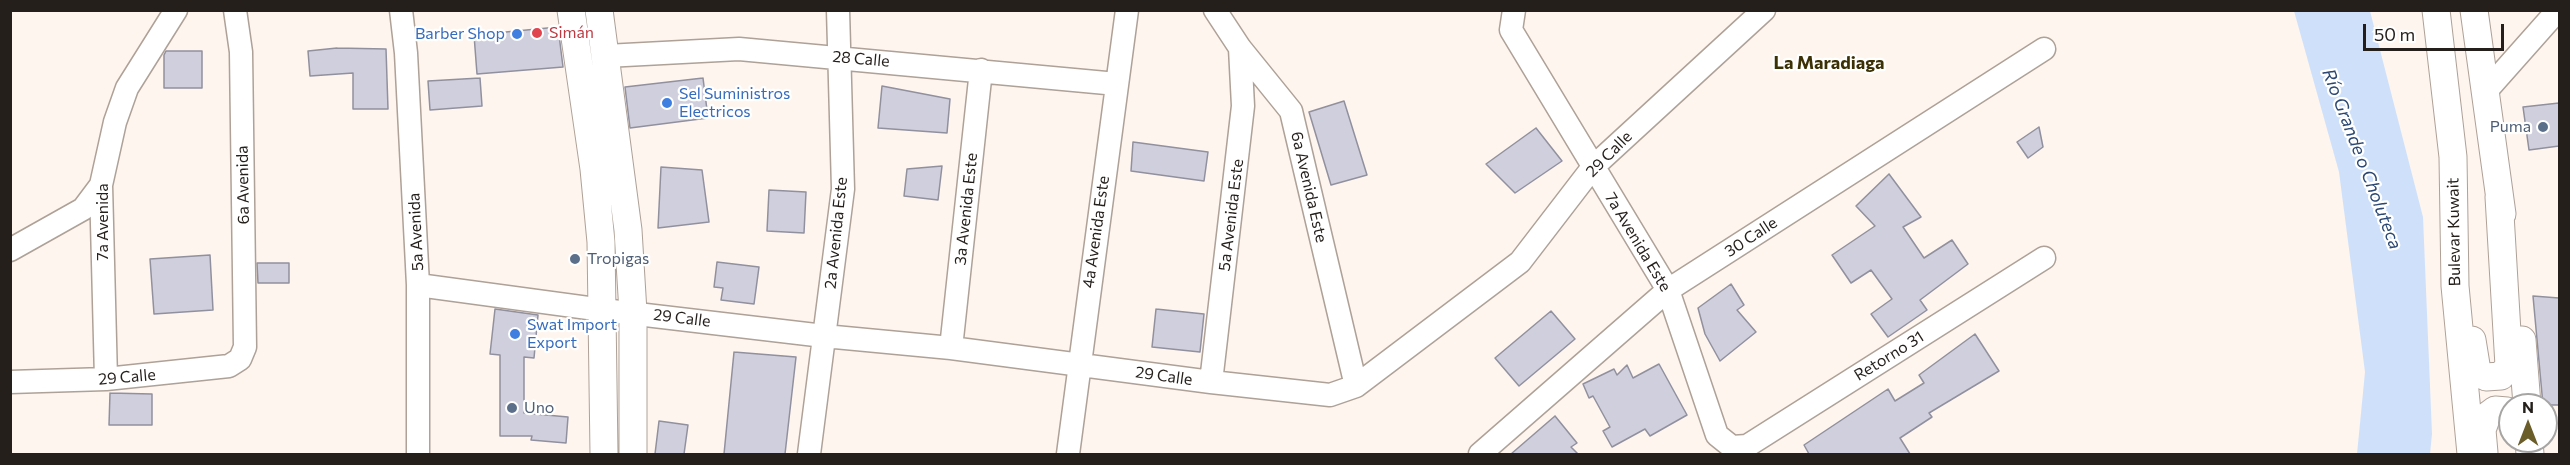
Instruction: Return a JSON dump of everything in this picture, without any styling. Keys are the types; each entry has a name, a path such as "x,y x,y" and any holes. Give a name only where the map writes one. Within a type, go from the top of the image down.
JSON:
{"main road":[{"path":"572,10 594,169 601,242 604,454"},
{"path":"599,10 628,230 633,312 633,454"},
{"name":"Bulevar Kuwait","path":"2436,10 2453,157 2455,286 2471,454"},
{"path":"2453,157 2461,193 2474,360 2477,371 2486,377 2501,376 2508,366 2499,197 2487,90 2474,10"},
{"path":"2499,197 2518,298 2526,393"},
{"path":"2484,454 2482,430 2487,416 2498,410"}],"street":[{"name":"7a Avenida","path":"106,379 101,185 115,122 127,88 176,10"},
{"name":"6a Avenida","path":"235,10 241,52 245,347 240,359"},
{"name":"5a Avenida","path":"401,10 406,53 418,285 418,454"},
{"name":"2a Avenida Este","path":"809,454 843,189 838,10"},
{"name":"4a Avenida Este","path":"1068,454 1078,364 1127,10"},
{"name":"6a Avenida Este","path":"1215,10 1240,48 1291,111 1356,386"},
{"name":"29 Calle","path":"418,285 603,310 824,336 951,348 1330,395 1356,386 1520,262 1593,167 1764,10"},
{"path":"2487,90 2558,10"},
{"name":"7a Avenida Este","path":"1514,12 1511,30 1668,290 1717,435 1732,447"},
{"name":"5a Avenida Este","path":"1211,382 1243,106 1240,48"},
{"name":"28 Calle","path":"606,56 739,49 1117,84"},
{"name":"30 Calle","path":"1480,454 1668,290 2044,49"},
{"name":"3a Avenida Este","path":"951,348 981,70"},
{"path":"1243,106 1272,102 1291,111"},
{"path":"10,250 83,209 101,185"},
{"name":"Retorno 31","path":"1732,447 1747,446 2044,258"},
{"name":"29 Calle","path":"10,382 106,379 229,366 240,359"}],"water":[{"name":"Río Grande o Choluteca","path":"2294,11 2370,11 2423,217 2432,434 2430,454 2357,454 2365,372 2339,172"}],"building":[{"path":"558,27 563,67 477,74 474,35"},
{"path":"337,48 386,49 388,109 353,109 353,73 310,76 308,51"},
{"path":"166,51 202,51 202,88 164,88"},
{"path":"480,78 482,106 430,110 428,81"},
{"name":"Sel Suministros Electricos","path":"703,78 708,118 630,128 625,87"},
{"path":"882,86 950,99 947,133 878,128"},
{"path":"1344,101 1367,175 1331,185 1309,112"},
{"name":"Puma","path":"2559,103 2559,146 2529,150 2523,107"},
{"path":"2039,127 2043,147 2028,158 2017,142"},
{"path":"1536,128 1562,161 1515,193 1486,164"},
{"path":"1133,142 1208,152 1204,181 1131,171"},
{"path":"942,166 938,200 904,196 907,169"},
{"path":"661,167 702,170 709,222 658,228"},
{"path":"1889,174 1921,217 1903,227 1924,258 1952,240 1968,264 1920,300 1927,310 1888,337 1871,314 1892,299 1871,270 1851,283 1832,255 1875,226 1856,206"},
{"path":"769,190 806,192 804,233 767,231"},
{"path":"210,255 213,310 154,314 150,259"},
{"path":"717,262 759,267 754,304 721,300 723,288 714,287"},
{"path":"257,263 289,263 289,283 258,283"},
{"path":"1731,284 1744,305 1737,310 1756,332 1720,361 1705,334 1698,308"},
{"path":"2533,296 2559,298 2559,405 2558,393 2542,393"},
{"path":"495,309 538,315 534,358 524,357 524,413 568,417 566,443 531,440 532,436 500,436 500,355 490,354"},
{"path":"1156,309 1204,314 1200,352 1152,347"},
{"path":"1551,311 1575,339 1519,386 1495,358"},
{"path":"1975,334 1999,371 1929,413 1932,417 1900,438 1910,454 1809,454 1804,445 1888,389 1895,401 1924,383 1919,375"},
{"path":"734,352 796,357 785,454 724,454"},
{"path":"1659,364 1687,415 1650,436 1645,429 1612,447 1603,431 1610,427 1593,396 1589,398 1583,384 1614,369 1617,375 1627,365 1633,378"},
{"path":"110,393 152,394 152,425 109,425"},
{"path":"1555,416 1577,443 1571,447 1578,454 1511,454"},
{"path":"659,421 688,425 684,454 655,454"}],"place":[{"name":"Simán","path":"537,33"},
{"name":"Barber Shop","path":"517,34"},
{"name":"Sel Suministros Electricos","path":"667,103"},
{"name":"Puma","path":"2543,127"},
{"name":"Tropigas","path":"575,259"},
{"name":"Swat Import Export","path":"515,334"},
{"name":"Uno","path":"512,408"}],"district":[{"name":"La Maradiaga","path":"1829,63"}]}
